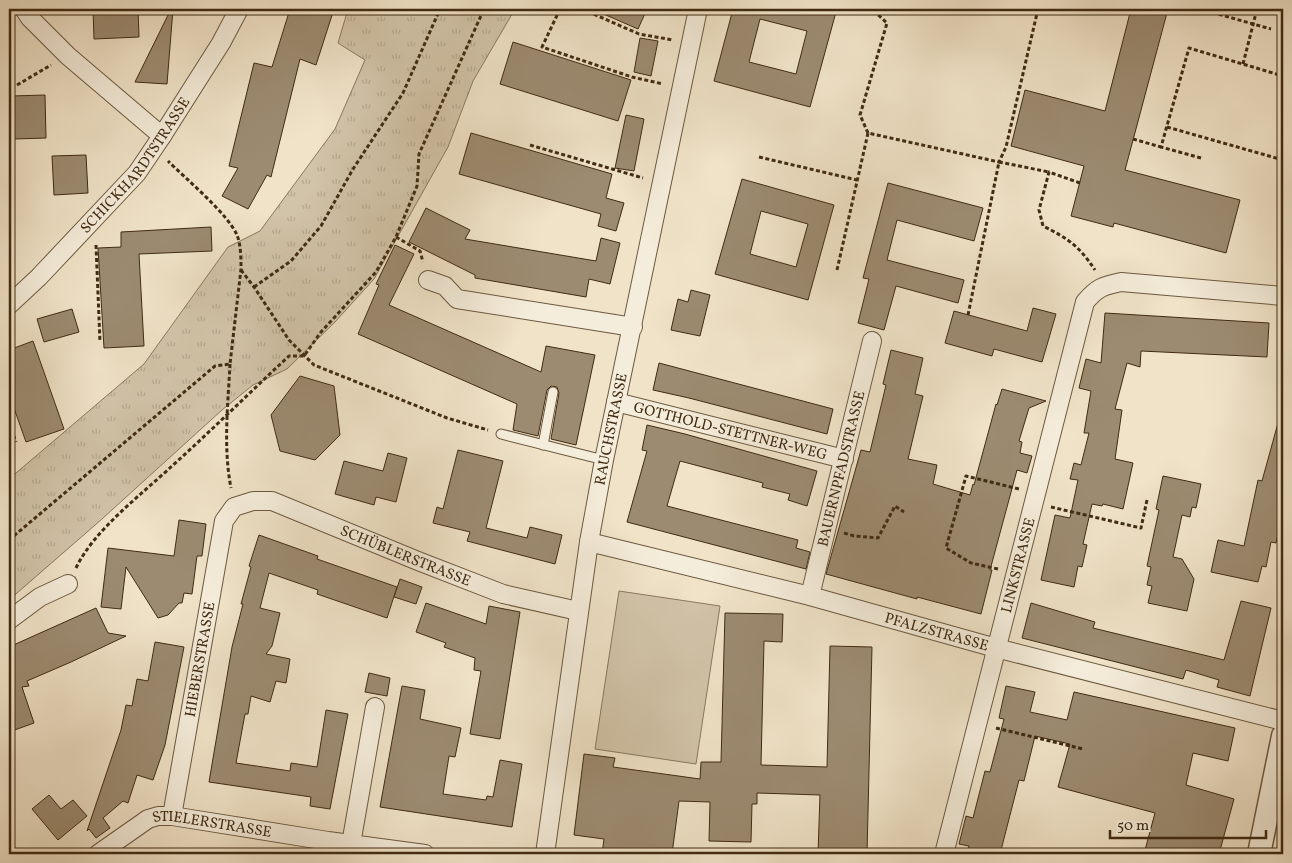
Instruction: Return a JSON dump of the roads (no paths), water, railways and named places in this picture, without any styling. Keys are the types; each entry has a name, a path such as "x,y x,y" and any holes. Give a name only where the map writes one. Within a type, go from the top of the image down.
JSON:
{"street":[{"path":"24,9 30,18 68,56 158,142"},
{"name":"SCHICKHARDTSTRASSE","path":"9,305 39,277 137,173 221,44 239,9"},
{"name":"RAUCHSTRASSE","path":"545,854 589,542 604,460 698,9"},
{"path":"428,280 445,286 458,299 632,327"},
{"name":"LINKSTRASSE","path":"944,854 979,724 996,648 1085,302 1094,290 1104,285 1121,282 1283,296"},
{"name":"BAUERNPFADSTRASSE","path":"810,596 872,341"},
{"name":"GOTTHOLD-STETTNER-WEG","path":"616,402 844,458"},
{"name":"SCHÜBLERSTRASSE","path":"234,507 253,501 272,501 503,594 578,611"},
{"name":"HIEBERSTRASSE","path":"172,816 224,521 234,507"},
{"name":"PFALZSTRASSE","path":"589,542 810,596 996,648 1283,721"},
{"path":"9,620 40,597 68,584"},
{"path":"351,844 375,707"},
{"path":"1259,854 1283,736"},
{"name":"STIELERSTRASSE","path":"98,854 148,819 158,816 172,816 327,848 351,844 425,854"}],"lane":[{"path":"543,446 553,392"},
{"path":"501,434 604,460"}]}
